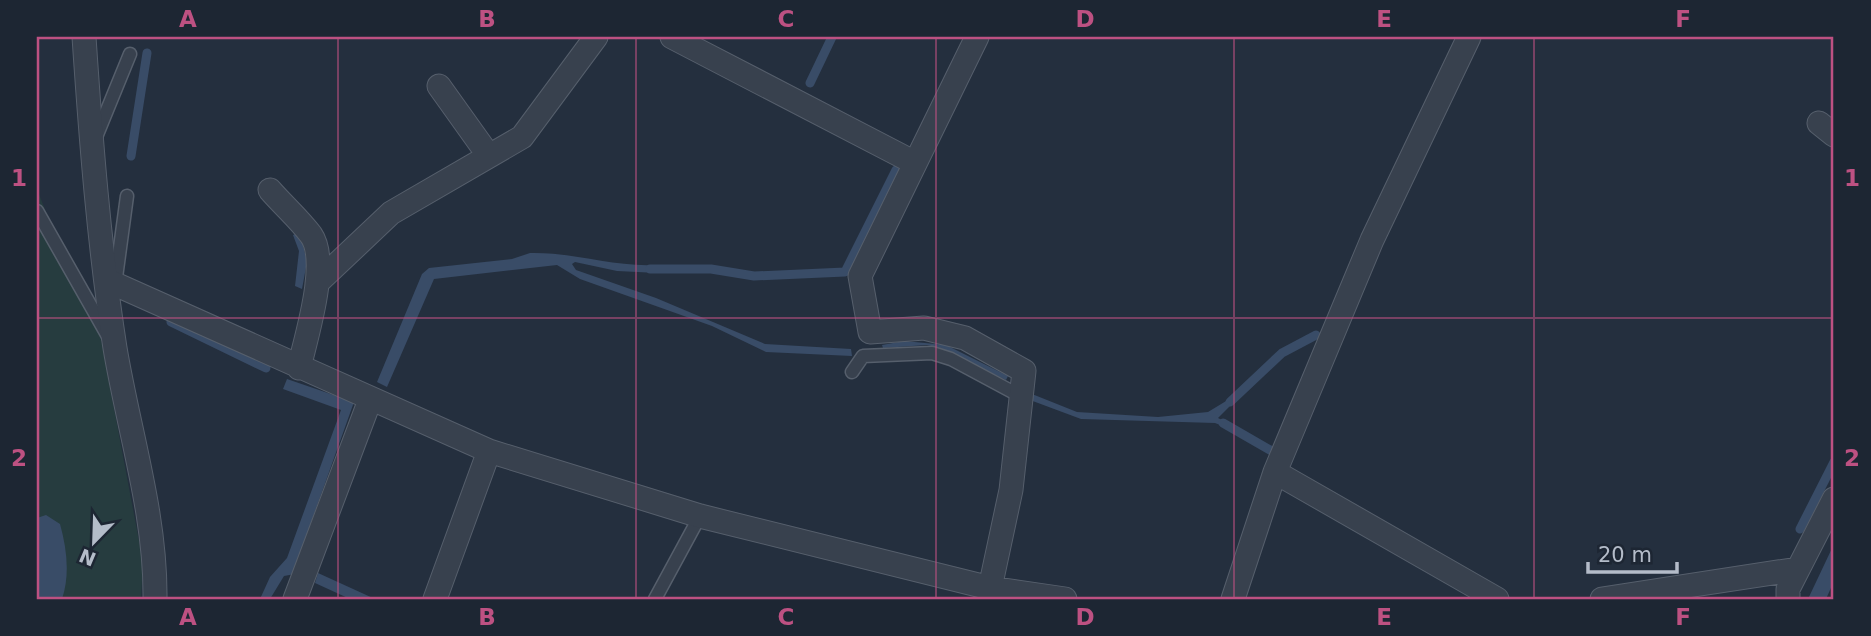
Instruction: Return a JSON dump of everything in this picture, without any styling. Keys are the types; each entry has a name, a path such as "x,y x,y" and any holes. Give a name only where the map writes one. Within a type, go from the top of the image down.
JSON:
{"street":[{"path":"84,37 92,145 111,282 116,350 155,558 155,599"},
{"path":"317,283 391,213 522,136 596,37"},
{"path":"673,37 915,163"},
{"path":"977,37 860,276 870,332 924,328 965,338 1024,371 1011,489 983,591"},
{"path":"1233,599 1275,472 1372,240 1469,37"},
{"path":"439,86 489,156"},
{"path":"270,190 312,237 317,262 317,283 299,368"},
{"path":"111,282 489,451 699,516 983,591 1065,599"},
{"path":"295,599 370,400"},
{"path":"435,599 489,451"},
{"path":"1275,472 1497,599"},
{"path":"1788,599 1788,589 1834,499"},
{"path":"1602,599 1798,569"}],"lane":[{"path":"92,145 104,125 130,54"},
{"path":"111,282 127,196"},
{"path":"37,211 116,350"},
{"path":"852,372 863,356 932,353 951,359 1020,396"},
{"path":"655,599 699,516"}],"green space":[{"path":"37,189 76,289 96,313 143,562 141,599 37,599"}],"water":[{"path":"300,232 307,262 302,289 295,286 299,251 293,235"},
{"path":"530,253 655,265 661,268 658,273 617,271 575,262 572,264 576,270 656,298 765,344 851,349 852,356 766,352 712,326 580,279 557,265 434,279 387,387 377,382 422,274 429,268 512,259"},
{"path":"904,341 946,345 1008,376 1006,380 940,348 927,345 883,348 882,345"},
{"path":"287,379 354,402 295,574 284,576 270,599 260,599 270,577 287,558 341,410 283,389"},
{"path":"1032,394 1077,412 1158,417 1208,412 1236,395 1239,397 1218,418 1236,427 1231,429 1215,423 1081,419 1030,400"},
{"path":"46,515 60,524 64,543 67,571 62,599 37,599 37,518"},
{"path":"1834,544 1834,581 1826,599 1808,599"},
{"path":"318,573 375,599 350,599 315,583"}],"waterway":[{"path":"810,83 832,37"},
{"path":"131,156 147,53"},
{"path":"650,269 711,269 754,276 845,272 896,170"},
{"path":"171,322 266,368"},
{"path":"1230,402 1282,353 1316,335"},
{"path":"1223,423 1270,450"},
{"path":"1800,529 1834,462"}]}
